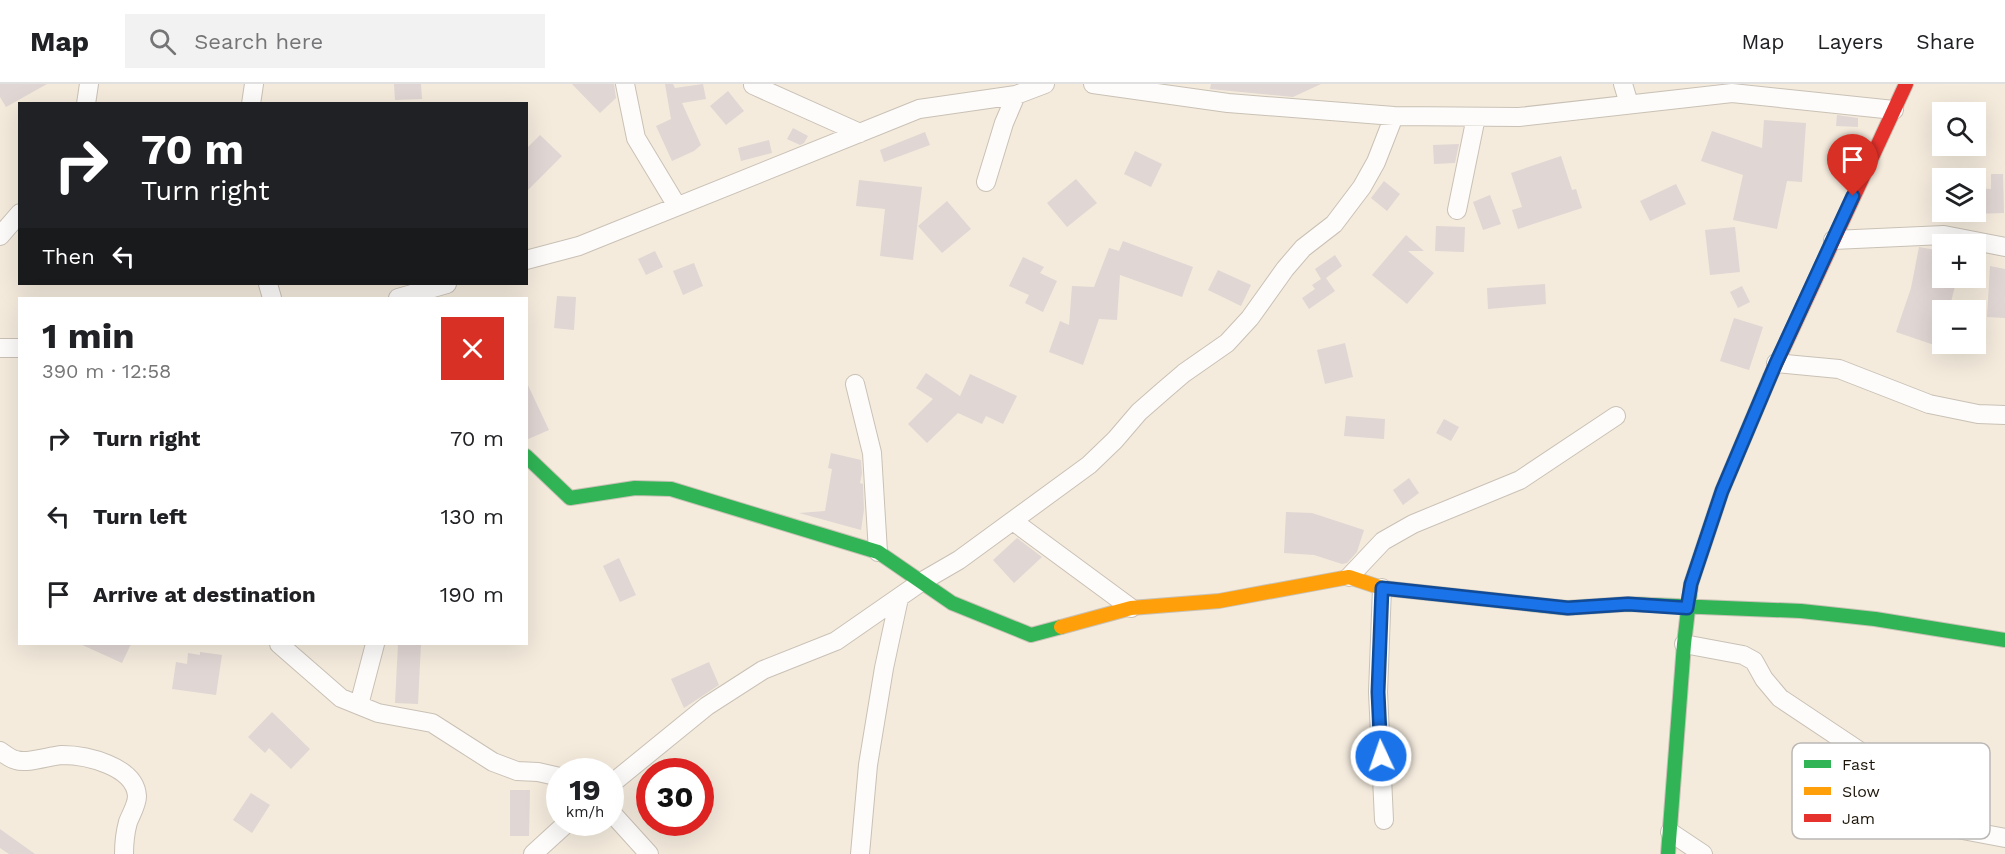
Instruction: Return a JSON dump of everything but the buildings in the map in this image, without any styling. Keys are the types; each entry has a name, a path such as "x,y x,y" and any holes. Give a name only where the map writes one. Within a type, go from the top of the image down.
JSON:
{"street":[{"path":"86,102 89,84"},
{"path":"251,102 255,84"},
{"path":"625,84 636,138 677,206"},
{"path":"528,259 579,246 919,110 1017,95 1045,84"},
{"path":"1093,84 1228,103 1394,116 1519,117 1732,93 1894,110"},
{"path":"1623,84 1629,104"},
{"path":"1668,854 1687,608 1691,584 1722,491 1776,363 1906,84"},
{"path":"753,86 860,133"},
{"path":"986,182 1004,123 1017,95"},
{"path":"624,773 706,706 764,670 836,641 921,582 959,560 1089,465 1155,398 1184,373 1227,343 1267,296 1303,248 1334,224 1362,187 1376,162 1394,116"},
{"path":"1457,210 1476,117"},
{"path":"0,236 18,215"},
{"path":"1833,240 1944,236 2005,247"},
{"path":"402,297 444,285"},
{"path":"0,348 18,348"},
{"path":"1776,363 1839,369 1929,404 1978,414 2005,415"},
{"path":"855,384 872,453 878,552"},
{"path":"1349,577 1383,541 1413,524 1520,480 1616,416"},
{"path":"528,458 570,498 635,488 671,489 878,552 952,603 1031,635 1131,608 1219,601 1349,577 1382,588 1568,608 1628,604 1800,611 1875,619 2005,640"},
{"path":"1013,521 1131,608"},
{"path":"1382,588 1378,692 1384,820"},
{"path":"860,854 868,765 884,668 899,598"},
{"path":"1684,644 1743,655 1754,661 1764,679 1780,698 1848,743"},
{"path":"280,645 341,699 403,719 432,723 493,762 517,771 546,774"},
{"path":"359,705 375,645"},
{"path":"0,751 15,760 25,761 61,755 91,758 127,775 134,784 137,800 127,825 124,854"},
{"path":"624,826 649,854"},
{"path":"1670,832 1703,854"},
{"path":"1990,835 2005,838"},
{"path":"533,854 553,836"}],"traffic: fast":[{"path":"1668,854 1684,644 1691,584 1722,491 1770,377"},
{"path":"528,458 570,498 635,488 671,489 878,552 952,603 1031,635 1061,627"},
{"path":"1428,593 1567,608 1628,604 1801,611 1875,619 2005,640"}],"traffic: slow":[{"path":"1061,627 1131,608 1219,601 1349,577 1382,588 1428,593"}],"traffic: jam":[{"path":"1770,377 1906,84"}],"route":[{"path":"1381,756 1378,692 1382,588 1568,608 1628,604 1687,608 1691,584 1722,491 1776,363 1853,196"}]}
